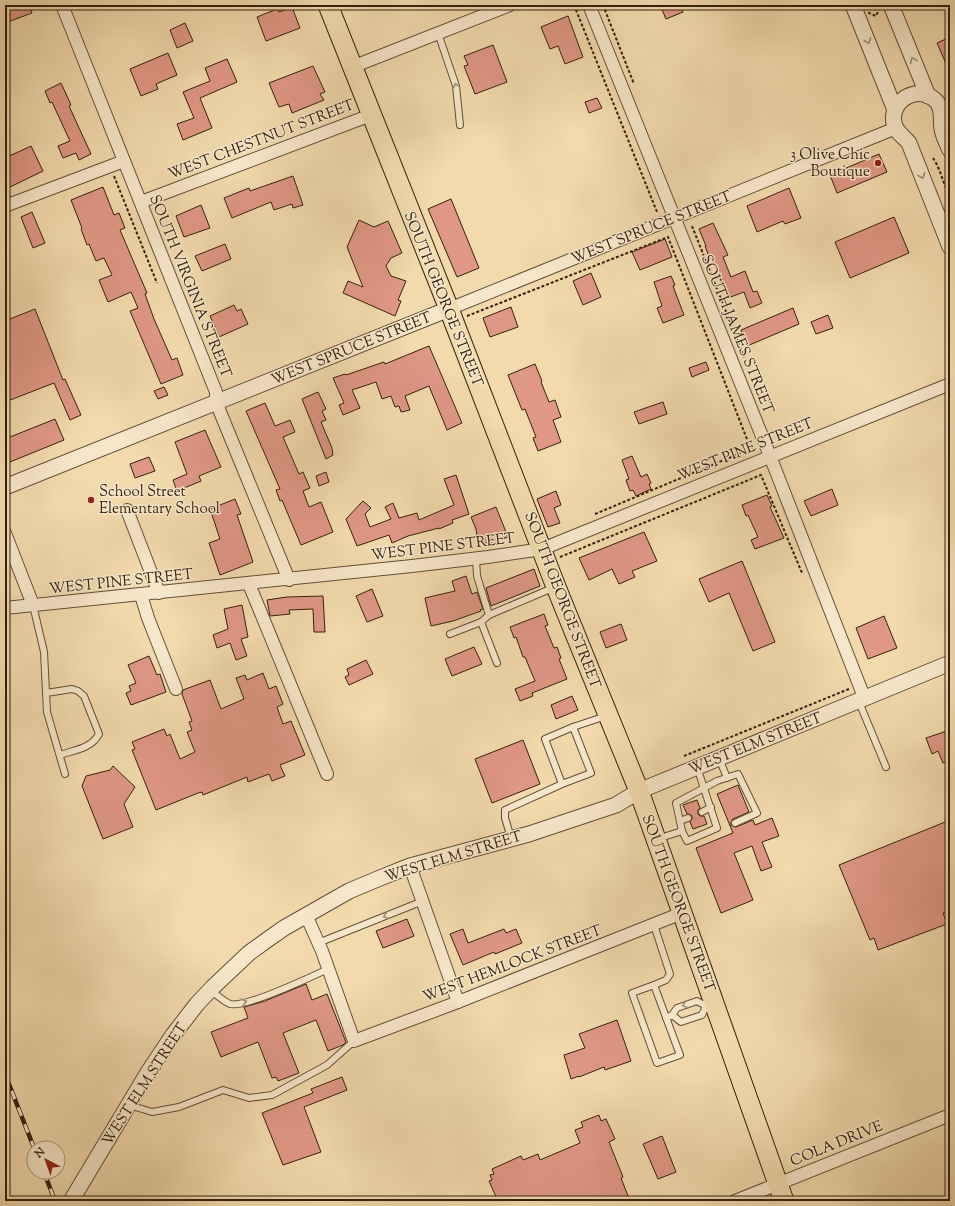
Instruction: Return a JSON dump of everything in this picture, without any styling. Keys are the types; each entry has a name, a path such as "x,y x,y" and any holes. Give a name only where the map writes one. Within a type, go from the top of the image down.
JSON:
{"main road":[{"name":"SOUTH GEORGE STREET","path":"328,5 371,115 457,313 549,554 556,587 639,791 682,913 710,1004 781,1192"}],"street":[{"name":"SOUTH VIRGINIA STREET","path":"62,5 216,392 216,402 289,580"},
{"path":"352,67 510,5"},
{"name":"SOUTH JAMES STREET","path":"589,5 770,456 857,695"},
{"path":"853,5 895,110"},
{"path":"891,5 928,96"},
{"path":"945,153 942,131 946,109 928,96 918,94 907,96 900,101 895,110 894,123 896,128 909,143 950,247"},
{"name":"WEST CHESTNUT STREET","path":"141,202 371,115"},
{"name":"WEST SPRUCE STREET","path":"5,486 216,402 457,313 674,217 896,128"},
{"path":"5,206 124,161"},
{"name":"WEST PINE STREET","path":"5,608 289,580 476,559 549,554 770,456 950,384"},
{"path":"128,510 159,593"},
{"path":"5,533 33,605"},
{"path":"249,584 326,774"},
{"path":"141,595 148,618 176,689"},
{"name":"WEST ELM STREET","path":"71,1201 160,1053 184,1020 210,990 249,953 284,928 349,891 410,866 511,838 616,805 639,791 719,758 857,695 950,663"},
{"path":"410,866 458,1002"},
{"name":"WEST HEMLOCK STREET","path":"354,1041 458,1002 682,913"},
{"path":"306,915 328,969 354,1041"},
{"name":"COLA DRIVE","path":"735,1201 781,1192 950,1115"}],"lane":[{"path":"438,33 456,86 460,125"},
{"path":"476,559 478,576 489,615"},
{"path":"450,634 481,622 489,615 556,587"},
{"path":"33,605 44,652 47,712 65,774"},
{"path":"481,622 497,663"},
{"path":"46,693 72,689 78,691 84,696 99,734 95,741 88,746 60,755"},
{"path":"857,695 886,767"},
{"path":"562,784 545,740 573,727 608,716"},
{"path":"511,838 505,818 505,810 562,784 591,773 573,727"},
{"path":"719,758 727,778"},
{"path":"697,767 705,788 717,828 687,841 682,830 676,803 705,788 717,781 738,774 757,813 735,823"},
{"path":"702,812 711,807"},
{"path":"680,822 688,818"},
{"path":"656,839 682,830"},
{"path":"318,943 423,901"},
{"path":"654,925 670,974 666,980 632,993 657,1063 680,1055 669,1016 654,985"},
{"path":"210,990 225,1002 237,1004 257,999 328,969"},
{"path":"698,1001 710,1004 702,1015 681,1022 669,1016 677,1008 698,1001"},
{"path":"129,1105 152,1112 179,1107 223,1090 249,1098 272,1095 327,1065 354,1041"}],"path":[{"path":"574,5 658,215"},
{"path":"873,6 879,9 876,16 869,13 873,6"},
{"path":"927,160 945,153"},
{"path":"933,158 940,171 943,184 950,196"},
{"path":"113,173 157,283"},
{"path":"692,226 744,358"},
{"path":"457,313 668,237 752,452"},
{"path":"591,516 755,448"},
{"path":"549,554 761,475"},
{"path":"684,756 857,695"}],"building":[{"path":"5,5 29,5 32,13 5,23"},
{"path":"660,5 680,5 683,12 666,19"},
{"path":"292,7 300,28 266,41 257,17 277,9 279,12"},
{"path":"568,16 583,57 565,64 558,46 550,49 541,27"},
{"path":"185,23 193,41 177,48 170,30"},
{"path":"950,37 950,73 937,43"},
{"path":"493,45 507,82 475,94 464,66 468,65 464,56"},
{"path":"168,53 177,75 156,84 158,89 141,96 130,69"},
{"path":"227,59 237,82 200,98 212,128 183,140 177,124 194,118 183,92 210,81 205,68"},
{"path":"313,66 325,92 320,94 324,100 292,113 289,104 279,107 269,83"},
{"path":"61,83 71,105 69,106 91,154 79,160 76,153 63,158 58,146 70,141 52,102 50,103 45,91"},
{"path":"597,98 602,108 589,113 585,102"},
{"path":"31,146 43,171 10,187 5,176 5,158"},
{"path":"879,154 887,172 837,193 830,175"},
{"path":"293,176 303,205 293,208 292,204 274,210 271,202 232,218 224,198 249,188 250,191"},
{"path":"103,187 114,215 119,213 125,228 120,230 147,293 145,294 154,319 172,360 177,358 183,375 161,384 130,311 138,308 131,292 108,302 99,280 112,275 104,258 96,261 89,244 87,245 71,200"},
{"path":"789,188 801,218 785,224 783,221 757,232 747,206"},
{"path":"451,199 479,268 457,277 428,209"},
{"path":"201,205 210,228 184,237 176,216"},
{"path":"32,212 45,243 33,248 21,217"},
{"path":"894,217 909,253 850,278 835,242"},
{"path":"359,220 374,227 388,221 402,253 391,258 386,266 391,276 406,281 398,300 401,301 395,316 343,293 348,281 363,287 347,247"},
{"path":"713,223 728,255 723,257 731,277 745,271 753,292 757,291 762,303 750,308 744,292 728,298 713,261 711,262 699,229"},
{"path":"665,239 672,257 640,270 632,252"},
{"path":"225,244 231,259 202,271 195,256"},
{"path":"591,273 601,297 583,305 573,281"},
{"path":"671,276 675,285 673,286 684,315 663,323 657,308 662,306 654,282"},
{"path":"234,305 237,311 241,309 248,324 219,337 210,316"},
{"path":"511,307 518,327 490,337 483,318"},
{"path":"793,308 799,324 747,346 741,330"},
{"path":"35,309 63,380 65,379 81,415 70,420 54,383 5,402 5,321"},
{"path":"828,315 833,328 816,334 811,322"},
{"path":"429,346 462,423 447,430 429,386 405,396 410,410 401,412 399,406 395,407 391,396 382,399 376,382 352,390 360,408 343,415 339,405 344,403 333,378 384,362 385,364"},
{"path":"706,362 709,370 692,377 689,368"},
{"path":"535,364 549,402 555,400 561,417 553,420 561,442 538,451 533,438 536,437 525,409 522,410 508,375"},
{"path":"164,387 168,395 158,399 154,391"},
{"path":"318,392 326,409 322,411 326,420 321,422 332,448 333,455 326,459 302,399"},
{"path":"663,402 667,414 639,424 634,412"},
{"path":"265,403 275,426 290,420 295,432 283,437 299,474 303,472 310,488 303,491 309,507 321,502 333,532 301,545 282,500 280,501 276,490 280,489 246,411"},
{"path":"55,419 64,440 5,464 5,439"},
{"path":"205,430 221,467 199,476 201,481 177,491 173,480 187,474 175,442"},
{"path":"632,456 641,477 647,474 651,483 649,484 651,489 636,496 633,490 630,491 626,480 629,479 622,460"},
{"path":"149,457 155,471 135,478 130,464"},
{"path":"326,472 329,482 319,486 316,476"},
{"path":"456,475 469,514 452,520 453,523 439,529 408,536 392,543 389,535 357,546 346,519 363,501 371,508 365,514 370,527 391,519 385,507 393,503 399,518 417,513 419,520 454,505 444,479"},
{"path":"832,489 838,505 811,516 804,501"},
{"path":"556,491 561,505 554,508 560,523 548,527 537,499"},
{"path":"767,495 772,506 770,507 784,538 755,549 751,540 758,537 748,515 746,516 742,505"},
{"path":"235,499 241,514 237,515 253,562 220,575 209,543 220,539 210,509"},
{"path":"496,507 508,537 493,542 478,544 476,529 471,517"},
{"path":"644,532 657,561 632,571 635,577 619,584 612,569 589,580 579,558"},
{"path":"742,561 775,642 753,651 729,593 709,602 699,579"},
{"path":"534,569 540,586 491,606 486,588"},
{"path":"466,576 472,594 477,592 483,609 453,621 431,626 425,598 455,591 452,581"},
{"path":"372,589 383,616 367,622 356,596"},
{"path":"323,596 325,632 314,632 313,609 289,610 290,614 270,616 267,600 287,597"},
{"path":"242,605 248,637 241,639 247,656 236,660 230,643 217,648 213,635 228,629 224,609"},
{"path":"544,614 548,625 545,626 554,648 557,647 561,658 559,659 567,679 532,693 533,696 520,701 515,689 535,681 525,657 523,657 516,637 514,638 510,627"},
{"path":"884,616 897,648 868,659 856,628"},
{"path":"621,624 627,640 606,648 600,632"},
{"path":"474,647 482,664 452,676 445,659"},
{"path":"149,656 157,675 160,674 166,692 131,705 126,693 131,691 129,686 136,683 128,665"},
{"path":"366,660 373,674 349,685 345,677 349,675 347,669"},
{"path":"263,673 269,689 276,686 283,704 277,707 283,724 291,721 305,755 280,765 285,776 272,781 269,774 248,782 247,777 203,795 202,792 198,793 156,810 132,750 135,749 132,742 164,729 167,736 170,734 180,759 195,752 187,732 192,730 189,722 192,721 182,694 183,690 210,680 221,709 244,699 236,678 245,675 247,680"},
{"path":"572,696 578,710 556,719 551,705"},
{"path":"950,730 950,760 943,763 938,751 932,754 926,738"},
{"path":"523,740 540,784 492,803 475,759"},
{"path":"113,766 135,787 124,804 133,827 103,839 82,786 86,776 110,770"},
{"path":"738,785 749,812 733,819 731,825 736,827 753,820 755,825 772,818 779,836 762,842 772,867 761,871 752,846 734,853 753,900 721,913 696,848 733,833 717,794"},
{"path":"697,800 700,808 698,810 698,814 700,816 704,816 707,824 693,829 690,822 692,816 687,814 683,805"},
{"path":"950,820 950,910 943,913 947,924 878,950 874,938 870,940 839,865"},
{"path":"407,919 414,936 383,948 376,931"},
{"path":"463,929 468,943 504,929 506,933 516,929 522,943 495,954 494,952 463,965 450,934"},
{"path":"306,984 312,1000 327,994 346,1042 343,1045 328,1051 316,1020 283,1033 299,1073 278,1081 276,1077 272,1078 258,1042 221,1057 211,1032 248,1018 244,1007 265,1001"},
{"path":"617,1020 631,1061 605,1070 604,1067 571,1079 564,1055 585,1048 579,1034"},
{"path":"342,1077 347,1090 304,1107 321,1152 283,1165 262,1113 313,1093 311,1089"},
{"path":"599,1115 601,1121 606,1119 615,1139 609,1142 623,1177 621,1178 630,1201 498,1201 489,1181 492,1180 490,1175 494,1174 492,1169 521,1156 523,1160 538,1154 540,1160 580,1143 575,1130 583,1127 581,1122"},
{"path":"662,1136 676,1172 658,1179 643,1144"}],"railway":[{"path":"5,1074 31,1140"},
{"path":"47,1180 55,1201"}],"place":[{"name":"3 Olive Chic Boutique","path":"878,163"},
{"name":"School Street Elementary School","path":"91,500"}]}
